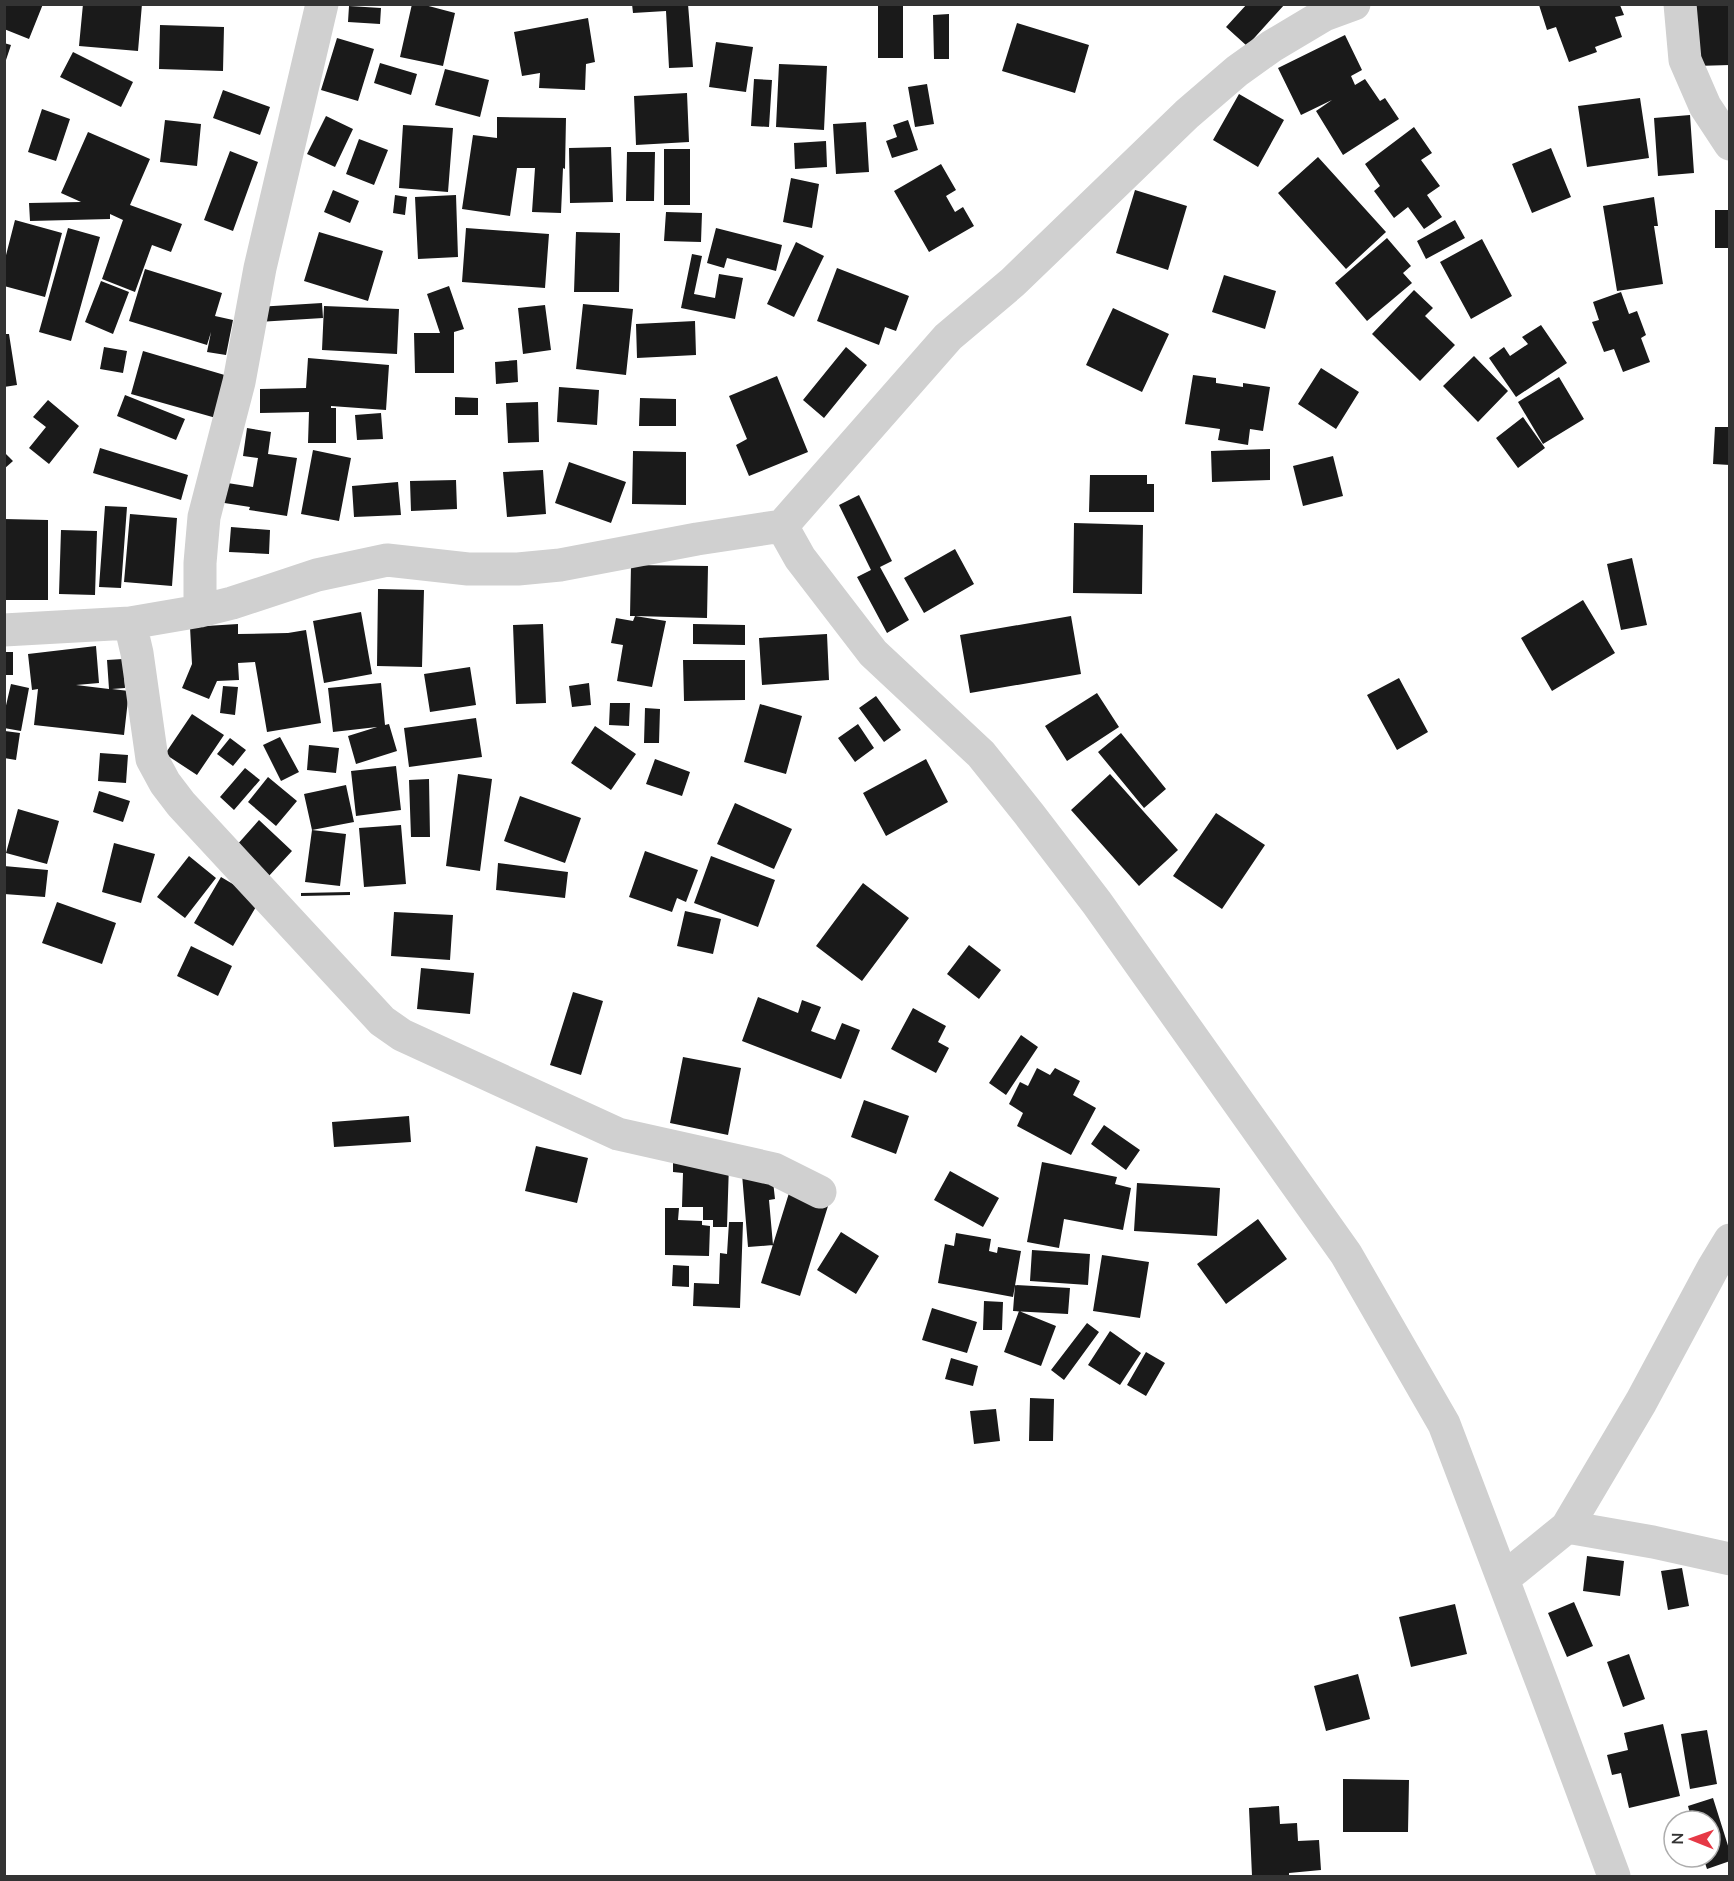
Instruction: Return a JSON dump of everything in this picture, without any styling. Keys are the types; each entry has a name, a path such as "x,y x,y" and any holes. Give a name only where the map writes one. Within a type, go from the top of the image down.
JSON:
{"street":[{"path":"200,611 200,563 204,517 239,382 260,268 322,4"},
{"path":"1680,4 1685,60 1705,106 1730,144"},
{"path":"4,630 130,622 200,611 232,603 317,574 387,560 468,569 518,569 560,565 697,539 782,526 948,337 1013,282 1187,114 1272,46 1334,8"},
{"path":"782,526 800,558 873,653 981,754 1029,814 1097,903 1346,1254 1444,1424 1614,1876"},
{"path":"130,622 137,653 152,759 165,783 181,804 382,1021 402,1035 618,1134 774,1169 820,1192"},
{"path":"1503,1579 1567,1527 1641,1402 1730,1240"},
{"path":"1567,1527 1653,1542 1730,1560"}],"building":[{"path":"4,4 43,4 29,39 4,29"},
{"path":"83,4 142,4 138,51 79,46"},
{"path":"412,4 421,4 455,13 443,66 400,57"},
{"path":"632,4 688,4 693,67 669,68 666,11 633,13"},
{"path":"1247,4 1285,4 1247,46 1226,27"},
{"path":"1695,4 1730,4 1730,65 1696,66"},
{"path":"878,5 903,5 903,58 878,58"},
{"path":"1539,5 1620,5 1624,15 1615,17 1622,37 1595,47 1597,52 1569,62 1556,27 1547,30"},
{"path":"349,6 381,8 380,24 348,22"},
{"path":"949,14 949,59 934,59 933,15"},
{"path":"588,18 595,62 586,64 585,90 539,88 540,73 522,76 514,32"},
{"path":"1017,23 1089,45 1075,93 1002,71"},
{"path":"160,25 224,27 223,71 159,69"},
{"path":"1345,35 1362,70 1351,76 1355,85 1365,79 1380,101 1385,98 1399,119 1343,155 1316,111 1332,100 1301,115 1278,68"},
{"path":"337,38 374,49 358,101 321,90"},
{"path":"716,42 753,47 746,92 709,87"},
{"path":"4,43 11,45 5,63 4,63"},
{"path":"73,52 133,82 121,107 60,77"},
{"path":"380,63 417,74 411,95 374,83"},
{"path":"779,64 827,66 824,130 776,127"},
{"path":"445,69 489,80 480,117 435,105"},
{"path":"754,79 772,80 769,127 751,126"},
{"path":"927,84 934,124 915,127 908,87"},
{"path":"223,90 270,107 260,135 213,118"},
{"path":"687,93 689,142 636,145 634,96"},
{"path":"1239,94 1284,120 1258,167 1213,140"},
{"path":"1640,98 1649,158 1587,167 1578,106"},
{"path":"42,109 70,119 56,161 28,152"},
{"path":"1690,115 1694,173 1658,176 1654,118"},
{"path":"326,116 353,129 335,167 307,154"},
{"path":"497,117 566,118 561,213 532,212 535,168 517,168 510,216 462,209 473,135 497,138"},
{"path":"165,120 201,124 197,166 160,162"},
{"path":"908,120 918,150 892,158 886,141 897,137 893,125"},
{"path":"866,122 869,172 836,174 833,124"},
{"path":"403,125 453,128 448,192 399,188"},
{"path":"1414,127 1432,153 1421,160 1440,186 1427,195 1442,217 1424,229 1408,207 1394,218 1374,191 1380,186 1365,164"},
{"path":"88,132 150,159 130,205 182,224 171,252 152,245 135,292 102,279 123,220 110,214 110,219 30,221 29,203 81,202 61,193"},
{"path":"359,139 388,150 374,185 346,174"},
{"path":"826,141 827,167 795,169 794,143"},
{"path":"611,147 613,202 570,203 569,148"},
{"path":"1551,148 1571,197 1532,213 1512,164"},
{"path":"664,149 690,149 690,205 664,205"},
{"path":"230,151 258,162 233,231 204,220"},
{"path":"627,152 655,152 654,201 626,201"},
{"path":"1318,157 1386,232 1346,269 1278,193"},
{"path":"941,164 956,190 946,196 955,212 963,207 974,226 929,252 894,191"},
{"path":"791,178 819,184 812,228 783,222"},
{"path":"333,190 359,201 350,223 324,212"},
{"path":"1135,190 1187,206 1168,270 1116,253"},
{"path":"395,195 407,197 405,215 393,213"},
{"path":"456,195 458,257 418,259 415,197"},
{"path":"1654,197 1658,226 1654,226 1663,284 1617,291 1603,206"},
{"path":"1715,210 1730,210 1730,248 1715,248"},
{"path":"666,212 702,213 701,242 664,241"},
{"path":"15,220 62,233 45,297 4,286 4,263"},
{"path":"1455,220 1465,238 1426,259 1417,241"},
{"path":"68,228 100,237 71,341 39,332"},
{"path":"466,228 549,234 545,288 462,282"},
{"path":"716,228 782,245 776,271 727,258 724,268 707,263"},
{"path":"319,232 383,251 368,301 304,281"},
{"path":"576,232 620,233 619,292 574,292"},
{"path":"1387,238 1411,266 1403,273 1412,283 1367,321 1335,283"},
{"path":"1482,239 1512,296 1471,319 1440,262"},
{"path":"796,242 824,256 794,317 767,304"},
{"path":"692,254 702,256 694,294 715,298 719,274 743,278 735,319 681,308"},
{"path":"837,268 909,296 896,331 885,327 879,345 817,321"},
{"path":"145,269 222,293 215,316 233,320 226,355 207,352 211,332 207,345 129,321"},
{"path":"1224,275 1276,291 1265,329 1212,312"},
{"path":"101,281 129,292 113,334 85,322"},
{"path":"449,286 464,329 454,332 454,373 415,373 414,333 440,333 427,294"},
{"path":"1414,290 1433,308 1425,316 1455,345 1420,381 1372,334"},
{"path":"1621,292 1629,314 1637,311 1646,335 1641,338 1650,362 1623,372 1614,349 1604,352 1592,322 1599,320 1593,302"},
{"path":"322,303 323,318 258,322 257,307"},
{"path":"583,304 633,309 626,375 576,369"},
{"path":"545,305 551,350 523,354 518,308"},
{"path":"324,306 399,309 397,354 322,350"},
{"path":"1113,308 1169,334 1142,392 1086,365"},
{"path":"695,321 696,355 637,358 636,324"},
{"path":"1541,325 1567,363 1516,397 1489,358 1504,347 1510,356 1528,344 1522,337"},
{"path":"4,334 9,334 17,385 4,387"},
{"path":"104,347 127,351 123,373 100,369"},
{"path":"846,347 867,365 824,418 803,400"},
{"path":"143,351 228,376 216,418 131,394"},
{"path":"1474,356 1508,391 1478,422 1443,386"},
{"path":"308,358 389,365 386,410 331,406 331,408 336,408 336,443 308,443 309,412 260,413 260,389 306,388"},
{"path":"517,360 518,382 496,384 495,362"},
{"path":"1321,368 1359,392 1336,429 1298,404"},
{"path":"1193,375 1216,378 1216,383 1243,387 1243,383 1270,387 1263,431 1250,429 1248,445 1218,440 1220,429 1185,424"},
{"path":"777,376 808,452 749,476 736,445 747,439 729,396"},
{"path":"1559,377 1584,419 1543,444 1518,402"},
{"path":"559,387 599,390 597,425 557,422"},
{"path":"125,395 185,419 176,440 117,416"},
{"path":"455,397 478,398 478,415 455,415"},
{"path":"640,398 676,399 676,426 639,426"},
{"path":"48,400 79,426 49,464 29,448 46,427 33,417"},
{"path":"538,402 539,442 508,443 506,403"},
{"path":"381,413 383,439 357,440 355,415"},
{"path":"1523,417 1545,448 1518,468 1496,438"},
{"path":"1715,427 1730,427 1730,465 1713,464"},
{"path":"247,428 271,432 268,454 297,458 287,516 218,502 221,482 253,487 258,458 243,456"},
{"path":"100,448 188,475 181,500 93,473"},
{"path":"1270,449 1270,480 1212,482 1211,451"},
{"path":"313,450 351,458 339,521 301,514"},
{"path":"633,451 686,452 686,505 632,504"},
{"path":"4,452 13,461 4,469"},
{"path":"1333,456 1343,496 1303,506 1293,466"},
{"path":"569,462 626,482 611,523 555,503"},
{"path":"543,470 546,514 507,517 503,472"},
{"path":"1090,475 1147,475 1147,484 1154,484 1154,512 1089,512"},
{"path":"456,480 457,509 411,511 410,481"},
{"path":"398,482 401,515 354,517 352,486"},
{"path":"859,495 892,561 880,567 909,620 887,633 857,577 871,570 839,505"},
{"path":"105,506 127,507 121,588 99,587"},
{"path":"130,514 177,518 172,586 124,582"},
{"path":"4,519 48,520 48,600 4,600"},
{"path":"1074,523 1143,525 1142,594 1073,593"},
{"path":"231,527 270,530 269,554 229,552"},
{"path":"61,530 97,531 95,595 59,594"},
{"path":"955,549 974,584 924,613 904,578"},
{"path":"1632,558 1647,625 1621,630 1607,564"},
{"path":"631,565 708,566 707,618 630,616"},
{"path":"378,589 424,590 422,667 377,666"},
{"path":"1583,600 1615,653 1552,691 1521,638"},
{"path":"361,612 372,674 324,683 313,621"},
{"path":"635,616 666,621 652,687 617,681 623,645 611,643 616,618 633,621"},
{"path":"1071,616 1081,674 970,693 960,635"},
{"path":"238,624 238,634 288,633 306,630 321,723 267,732 255,662 238,663 239,680 217,681 209,699 182,688 192,664 190,627"},
{"path":"543,624 546,703 516,704 513,625"},
{"path":"693,624 745,625 745,645 693,644"},
{"path":"827,634 829,680 762,685 759,638"},
{"path":"96,646 99,683 76,685 109,689 107,660 123,659 125,688 112,689 129,691 124,735 34,725 38,689 32,690 28,654"},
{"path":"5,652 13,652 13,675 5,675"},
{"path":"683,660 745,660 745,700 684,701"},
{"path":"470,667 476,705 430,712 424,674"},
{"path":"1399,678 1428,732 1397,750 1367,695"},
{"path":"381,683 385,725 389,724 397,751 356,764 348,736 377,727 333,732 328,688"},
{"path":"589,683 591,705 572,707 569,686"},
{"path":"11,684 29,688 21,731 4,728 4,714"},
{"path":"223,686 238,687 235,715 220,713"},
{"path":"1097,693 1119,727 1067,761 1045,726"},
{"path":"876,696 901,730 884,742 859,708"},
{"path":"610,703 630,703 629,726 609,725"},
{"path":"760,704 802,716 786,774 744,762"},
{"path":"645,708 660,709 659,743 644,743"},
{"path":"192,714 224,735 197,775 165,754"},
{"path":"476,718 482,757 409,767 404,728"},
{"path":"858,724 874,748 855,762 838,738"},
{"path":"595,726 636,754 611,790 571,763"},
{"path":"5,731 20,733 16,760 4,758"},
{"path":"1121,733 1166,789 1144,808 1098,752"},
{"path":"280,737 299,772 281,781 263,745"},
{"path":"230,738 246,750 233,766 217,754"},
{"path":"309,745 339,748 336,773 307,770"},
{"path":"100,753 128,755 126,783 98,781"},
{"path":"655,759 690,772 682,796 646,784"},
{"path":"926,759 948,802 886,836 863,793"},
{"path":"396,766 401,810 356,816 351,771"},
{"path":"245,768 260,780 234,810 220,797"},
{"path":"458,774 492,779 480,871 446,866"},
{"path":"1110,774 1178,850 1139,886 1071,810"},
{"path":"268,777 297,801 276,826 248,802"},
{"path":"429,779 430,837 411,837 409,780"},
{"path":"346,785 354,822 312,830 304,794"},
{"path":"99,791 130,801 123,822 93,812"},
{"path":"520,796 581,818 565,863 504,841"},
{"path":"735,803 792,829 774,869 717,844"},
{"path":"18,809 59,821 47,864 6,853"},
{"path":"1216,813 1265,845 1222,909 1173,876"},
{"path":"259,820 292,851 268,877 236,846"},
{"path":"401,825 406,884 364,887 359,828"},
{"path":"312,830 346,834 340,886 305,882"},
{"path":"114,843 155,854 141,903 102,892"},
{"path":"645,851 698,870 686,902 677,898 672,912 629,897"},
{"path":"189,856 216,878 185,918 157,897"},
{"path":"711,856 775,880 758,927 694,903"},
{"path":"498,863 568,872 565,898 496,890"},
{"path":"4,866 48,870 45,897 4,894"},
{"path":"221,877 260,900 233,946 194,923"},
{"path":"863,883 909,918 862,981 816,946"},
{"path":"350,892 350,895 301,896 301,893"},
{"path":"57,902 116,923 102,964 42,943"},
{"path":"685,911 721,919 713,954 677,946"},
{"path":"394,912 453,915 450,960 391,956"},
{"path":"969,945 1001,970 979,999 947,974"},
{"path":"191,946 232,966 218,996 177,976"},
{"path":"421,968 474,973 470,1014 417,1009"},
{"path":"573,992 603,1001 581,1075 550,1065"},
{"path":"758,997 798,1013 802,1000 821,1007 811,1031 835,1040 842,1023 860,1030 841,1079 742,1041"},
{"path":"913,1008 946,1026 938,1042 949,1048 936,1073 891,1049"},
{"path":"1021,1035 1038,1047 1006,1095 989,1083"},
{"path":"683,1057 741,1068 728,1135 670,1123"},
{"path":"1037,1068 1050,1075 1055,1068 1080,1081 1073,1095 1096,1108 1071,1155 1017,1126 1023,1113 1009,1104 1020,1082 1028,1086"},
{"path":"864,1100 909,1116 896,1154 851,1137"},
{"path":"409,1116 411,1142 334,1147 332,1122"},
{"path":"1104,1125 1140,1150 1126,1170 1091,1144"},
{"path":"536,1146 588,1158 577,1203 525,1191"},
{"path":"1042,1162 1117,1177 1115,1184 1131,1188 1123,1230 1064,1219 1059,1248 1027,1242"},
{"path":"673,1163 729,1164 727,1227 713,1227 713,1220 703,1220 703,1207 682,1207 683,1173 673,1172"},
{"path":"950,1171 999,1198 983,1227 934,1200"},
{"path":"772,1172 775,1199 769,1200 773,1245 748,1247 742,1174"},
{"path":"1137,1183 1220,1188 1217,1236 1134,1231"},
{"path":"789,1193 828,1206 800,1296 761,1283"},
{"path":"665,1208 679,1208 678,1220 702,1221 702,1225 710,1226 709,1256 665,1255"},
{"path":"1258,1219 1287,1259 1226,1304 1197,1264"},
{"path":"729,1222 743,1222 740,1308 693,1306 694,1283 719,1284 720,1253 727,1254"},
{"path":"841,1232 879,1256 856,1294 817,1270"},
{"path":"956,1233 991,1239 989,1251 997,1253 998,1247 1021,1251 1013,1297 938,1283 945,1244 954,1246"},
{"path":"1032,1250 1090,1254 1088,1285 1030,1281"},
{"path":"1102,1255 1149,1262 1140,1318 1093,1311"},
{"path":"673,1265 689,1266 689,1287 672,1286"},
{"path":"1015,1285 1070,1288 1068,1314 1013,1311"},
{"path":"984,1301 1003,1302 1002,1330 983,1330"},
{"path":"932,1308 977,1322 967,1353 922,1340"},
{"path":"1019,1311 1056,1326 1041,1366 1004,1352"},
{"path":"1087,1323 1099,1332 1064,1380 1051,1370"},
{"path":"1110,1331 1141,1353 1120,1385 1088,1365"},
{"path":"1146,1352 1165,1363 1146,1396 1127,1385"},
{"path":"951,1358 978,1366 973,1386 945,1379"},
{"path":"1030,1398 1054,1399 1053,1441 1029,1441"},
{"path":"996,1409 1000,1441 974,1444 970,1411"},
{"path":"1587,1556 1624,1561 1620,1596 1583,1591"},
{"path":"1682,1568 1689,1606 1668,1610 1661,1571"},
{"path":"1574,1602 1593,1646 1567,1657 1548,1613"},
{"path":"1455,1604 1467,1654 1411,1667 1399,1617"},
{"path":"1629,1654 1645,1699 1623,1707 1607,1662"},
{"path":"1358,1674 1370,1719 1326,1731 1314,1686"},
{"path":"1663,1724 1680,1796 1629,1808 1621,1773 1612,1775 1607,1755 1628,1750 1624,1733"},
{"path":"1707,1730 1717,1784 1690,1789 1681,1734"},
{"path":"1343,1779 1409,1780 1408,1832 1343,1832"},
{"path":"1713,1798 1716,1809 1689,1809 1688,1806"},
{"path":"1279,1806 1280,1824 1297,1823 1298,1841 1319,1840 1321,1870 1289,1873 1289,1876 1252,1876 1249,1808"},
{"path":"1722,1827 1730,1852 1730,1861 1722,1864"}]}
